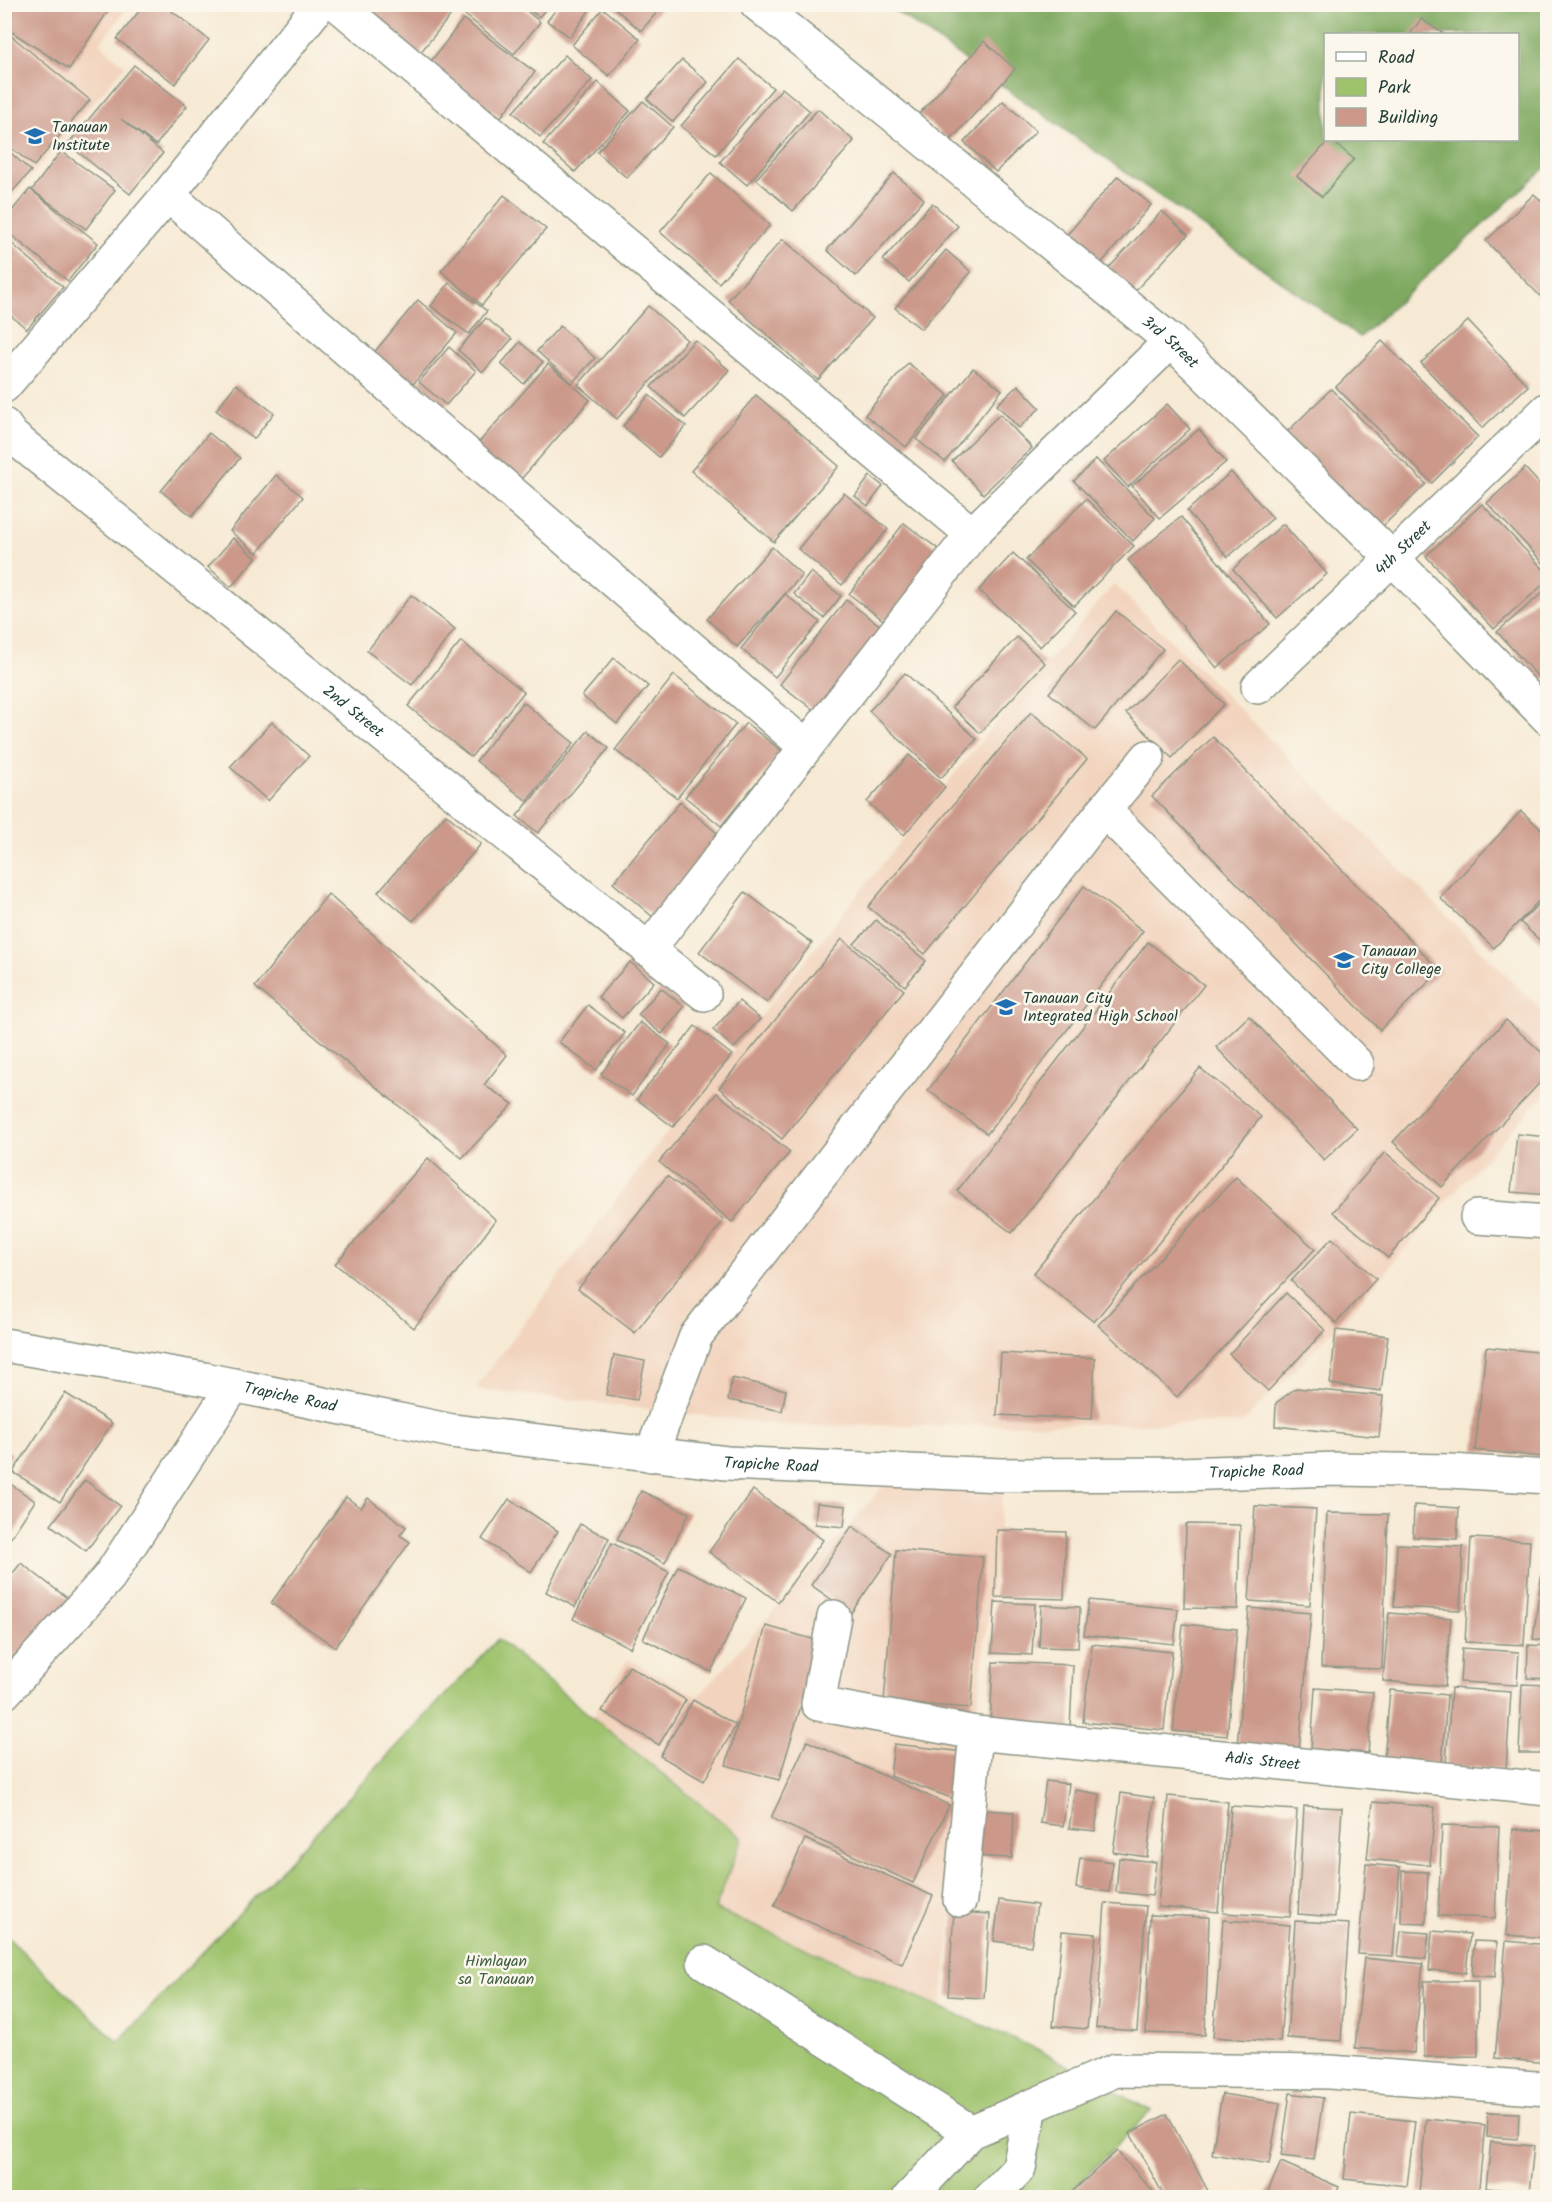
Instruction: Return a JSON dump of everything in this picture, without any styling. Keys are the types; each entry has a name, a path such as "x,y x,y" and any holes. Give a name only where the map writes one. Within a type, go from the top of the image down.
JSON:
{"street":[{"path":"4,386 168,195 320,4"},
{"path":"337,4 972,534"},
{"name":"3rd Street","path":"757,4 1171,341 1393,559 1548,718"},
{"path":"168,195 806,747"},
{"path":"648,950 972,534 1171,341"},
{"name":"4th Street","path":"1258,687 1548,409"},
{"name":"2nd Street","path":"4,425 12,436 704,994"},
{"path":"651,1455 696,1336 1104,810 1148,757"},
{"path":"1104,810 1357,1064"},
{"path":"1477,1217 1548,1222"},
{"name":"Trapiche Road","path":"4,1345 234,1385 452,1431 727,1463 1001,1474 1178,1474 1339,1469 1450,1471 1548,1478"},
{"path":"4,1693 109,1577 234,1385"},
{"name":"Adis Street","path":"834,1617 818,1704 976,1733 1548,1789"},
{"path":"960,1900 976,1733"},
{"path":"704,1962 971,2132"},
{"path":"909,2198 971,2132 1116,2070 1330,2072 1548,2089"},
{"path":"990,2198 1019,2168 1031,2106"}],"shaded area":[{"name":"Tanauan Institute","path":"5,5 130,5 100,43 125,66 5,206"},
{"name":"Tanauan City Integrated High School","path":"1114,584 1547,1016 1547,1092 1447,1200 1345,1319 1242,1423 791,1426 475,1389 648,1157 988,732"},
{"path":"890,1479 1004,1484 941,2007 714,1909 715,1906 592,1717 628,1659 698,1697"}],"green space":[{"path":"887,5 1547,5 1547,166 1360,337"},
{"name":"Himlayan sa Tanauan","path":"498,1639 742,1838 715,1909 1037,2049 1151,2111 1065,2197 5,2197 4,1934 118,2042"}],"building":[{"path":"4,4 113,4 69,69 4,27"},
{"path":"349,4 460,4 415,59"},
{"path":"472,4 519,4 540,22 514,54 464,14"},
{"path":"560,4 594,4 570,37 547,21"},
{"path":"610,4 664,4 641,31"},
{"path":"144,5 164,5 209,40 175,84 117,39"},
{"path":"523,5 549,5 539,17"},
{"path":"603,8 640,39 609,76 572,45"},
{"path":"463,19 535,72 501,117 429,64"},
{"path":"1421,19 1442,33 1411,33"},
{"path":"4,30 90,100 34,166 4,142"},
{"path":"984,41 1015,69 950,141 919,114"},
{"path":"565,55 592,80 540,137 513,112"},
{"path":"739,59 773,88 716,155 681,126"},
{"path":"682,60 708,82 673,122 647,99"},
{"path":"134,65 187,106 156,145 121,119 163,153 130,194 68,144"},
{"path":"598,82 630,111 575,172 543,144"},
{"path":"782,88 810,111 747,185 720,162"},
{"path":"643,101 673,127 627,178 597,152"},
{"path":"1003,101 1036,131 996,172 964,142"},
{"path":"818,109 854,141 793,211 756,179"},
{"path":"1328,141 1332,141 1354,159 1322,197 1297,176"},
{"path":"4,147 31,171 4,201"},
{"path":"61,151 115,190 86,229 32,190"},
{"path":"711,173 770,225 719,283 660,232"},
{"path":"894,173 924,199 856,276 827,250"},
{"path":"1118,176 1151,205 1099,266 1065,237"},
{"path":"30,189 98,243 68,281 5,230 5,219"},
{"path":"1534,194 1548,207 1548,304 1486,241"},
{"path":"504,195 546,229 482,305 441,271"},
{"path":"932,203 958,226 909,282 883,260"},
{"path":"1162,211 1188,235 1131,295 1106,271"},
{"path":"4,237 63,287 27,329 4,310"},
{"path":"783,239 873,318 818,380 728,300"},
{"path":"946,250 971,272 921,329 895,308"},
{"path":"449,283 487,311 469,334 431,306"},
{"path":"418,300 457,333 409,389 371,356"},
{"path":"648,306 687,340 617,419 578,385"},
{"path":"486,318 512,339 483,372 458,350"},
{"path":"1468,321 1528,386 1482,428 1421,363"},
{"path":"560,326 595,358 572,383 537,351"},
{"path":"695,340 729,370 685,418 651,387"},
{"path":"1382,341 1478,437 1432,483 1336,387"},
{"path":"520,342 543,362 524,384 501,364"},
{"path":"449,347 476,371 446,405 419,382"},
{"path":"908,363 948,395 906,447 865,415"},
{"path":"548,364 590,400 516,485 474,448"},
{"path":"973,368 1002,390 945,462 916,439"},
{"path":"236,384 274,413 254,439 216,410"},
{"path":"1018,385 1040,408 1019,428 997,405"},
{"path":"1331,389 1426,484 1379,530 1284,435"},
{"path":"649,395 686,426 659,457 623,426"},
{"path":"756,395 839,466 774,542 691,471"},
{"path":"1167,404 1190,429 1128,487 1104,461"},
{"path":"1000,414 1032,448 983,494 952,461"},
{"path":"1199,429 1226,462 1160,518 1132,486"},
{"path":"209,433 240,458 192,516 161,491"},
{"path":"1096,459 1155,518 1133,541 1074,481"},
{"path":"1525,468 1548,493 1548,568 1487,503"},
{"path":"1231,472 1273,518 1228,557 1187,511"},
{"path":"276,475 303,497 257,553 230,531"},
{"path":"870,476 883,486 868,506 855,496"},
{"path":"844,493 888,529 842,585 798,549"},
{"path":"1086,499 1134,546 1074,606 1026,560"},
{"path":"1482,504 1548,574 1548,580 1494,629 1426,556"},
{"path":"1181,517 1270,624 1217,668 1128,560"},
{"path":"904,523 950,558 895,629 849,594"},
{"path":"1283,524 1327,574 1277,618 1233,569"},
{"path":"233,538 256,558 231,587 208,567"},
{"path":"772,547 802,575 737,647 707,619"},
{"path":"1013,553 1075,611 1040,647 979,590"},
{"path":"811,572 841,596 824,618 794,594"},
{"path":"1548,588 1548,676 1542,681 1497,632"},
{"path":"785,594 820,622 775,677 741,649"},
{"path":"411,595 455,629 412,685 367,651"},
{"path":"846,600 890,633 824,718 780,684"},
{"path":"1116,611 1163,649 1095,730 1049,693"},
{"path":"1017,637 1045,663 980,733 952,707"},
{"path":"461,641 524,692 471,757 408,706"},
{"path":"614,658 648,686 617,724 582,696"},
{"path":"1178,659 1224,704 1172,758 1126,713"},
{"path":"905,673 977,739 941,778 869,711"},
{"path":"674,675 736,724 677,798 615,750"},
{"path":"523,702 574,743 527,801 476,761"},
{"path":"1031,712 1087,759 925,954 868,907"},
{"path":"272,722 309,756 268,801 230,767"},
{"path":"746,723 782,751 721,826 685,797"},
{"path":"588,731 609,748 538,833 517,816"},
{"path":"1213,737 1440,971 1380,1030 1152,796"},
{"path":"909,755 945,787 904,835 867,802"},
{"path":"680,802 729,843 661,924 613,883"},
{"path":"1521,811 1548,835 1548,891 1494,948 1440,898"},
{"path":"446,814 481,844 413,921 378,892"},
{"path":"1084,886 1143,931 987,1134 928,1090"},
{"path":"745,892 812,943 767,1003 699,952"},
{"path":"328,894 507,1055 484,1085 513,1104 462,1158 255,987"},
{"path":"1548,895 1548,948 1520,922"},
{"path":"876,920 926,961 905,986 854,944"},
{"path":"842,939 904,990 782,1139 719,1088"},
{"path":"1148,942 1204,985 1012,1233 957,1191"},
{"path":"630,962 654,982 622,1018 598,997"},
{"path":"661,988 684,1007 662,1034 638,1015"},
{"path":"739,1001 760,1019 734,1048 713,1030"},
{"path":"588,1005 625,1033 596,1070 559,1042"},
{"path":"1249,1016 1357,1129 1324,1160 1216,1047"},
{"path":"1506,1020 1548,1058 1548,1074 1442,1187 1393,1142"},
{"path":"640,1022 670,1044 632,1096 601,1074"},
{"path":"695,1026 732,1055 673,1127 637,1099"},
{"path":"1200,1068 1261,1117 1094,1322 1033,1274"},
{"path":"717,1093 790,1152 732,1222 659,1162"},
{"path":"1517,1134 1548,1137 1548,1195 1511,1192"},
{"path":"1385,1152 1439,1198 1388,1258 1333,1212"},
{"path":"428,1158 496,1220 414,1328 335,1264"},
{"path":"667,1176 724,1220 635,1333 578,1289"},
{"path":"1236,1177 1315,1249 1177,1397 1098,1325"},
{"path":"1332,1238 1376,1279 1336,1323 1291,1281"},
{"path":"1286,1293 1325,1330 1268,1391 1229,1354"},
{"path":"1336,1330 1388,1336 1381,1391 1330,1384"},
{"path":"1486,1347 1548,1353 1548,1407 1542,1457 1475,1450"},
{"path":"1001,1353 1095,1358 1092,1419 997,1415"},
{"path":"614,1355 645,1361 637,1400 606,1395"},
{"path":"732,1378 786,1390 782,1411 728,1400"},
{"path":"1296,1388 1383,1396 1379,1437 1275,1426 1276,1403"},
{"path":"65,1393 112,1423 60,1502 13,1472"},
{"path":"4,1448 12,1454 4,1465"},
{"path":"85,1480 120,1506 86,1551 51,1525"},
{"path":"9,1483 35,1501 4,1548 4,1489"},
{"path":"753,1490 823,1540 778,1602 709,1552"},
{"path":"641,1491 689,1513 665,1563 617,1540"},
{"path":"346,1497 361,1508 368,1498 406,1527 400,1535 410,1542 335,1647 271,1603"},
{"path":"509,1499 558,1531 531,1572 482,1539"},
{"path":"817,1503 846,1506 844,1527 815,1524"},
{"path":"1414,1505 1459,1508 1457,1539 1413,1537"},
{"path":"1255,1506 1316,1509 1310,1605 1249,1601"},
{"path":"1327,1513 1388,1514 1382,1669 1321,1667"},
{"path":"580,1524 609,1538 575,1607 546,1592"},
{"path":"1186,1524 1240,1525 1238,1609 1184,1608"},
{"path":"852,1526 892,1554 851,1613 811,1585"},
{"path":"997,1530 1066,1532 1064,1599 995,1597"},
{"path":"1471,1538 1530,1541 1524,1645 1465,1642"},
{"path":"612,1543 669,1572 630,1648 573,1619"},
{"path":"1397,1544 1463,1547 1460,1610 1394,1607"},
{"path":"1545,1547 1548,1547 1548,1641 1533,1639"},
{"path":"896,1550 983,1557 971,1708 884,1702"},
{"path":"21,1563 71,1601 4,1688 4,1584"},
{"path":"678,1566 746,1598 711,1672 643,1639"},
{"path":"1089,1600 1178,1609 1174,1644 1084,1635"},
{"path":"995,1602 1035,1604 1032,1655 992,1653"},
{"path":"1041,1605 1080,1607 1078,1648 1039,1647"},
{"path":"1249,1608 1311,1613 1299,1751 1237,1746"},
{"path":"1389,1613 1451,1618 1445,1686 1383,1681"},
{"path":"1183,1624 1237,1629 1227,1736 1173,1731"},
{"path":"766,1626 820,1641 779,1780 726,1765"},
{"path":"1092,1644 1172,1652 1164,1730 1083,1722"},
{"path":"1528,1645 1548,1646 1548,1679 1527,1678"},
{"path":"1462,1648 1519,1652 1517,1685 1460,1682"},
{"path":"993,1662 1073,1665 1070,1729 990,1726"},
{"path":"629,1666 686,1700 659,1745 602,1711"},
{"path":"1522,1684 1548,1685 1548,1753 1519,1753"},
{"path":"1315,1688 1373,1692 1368,1753 1311,1749"},
{"path":"1451,1688 1511,1692 1506,1769 1446,1766"},
{"path":"1390,1690 1447,1695 1442,1764 1384,1760"},
{"path":"693,1700 736,1725 704,1781 660,1756"},
{"path":"807,1741 949,1805 913,1883 771,1818"},
{"path":"894,1744 964,1752 960,1801 890,1776"},
{"path":"1046,1781 1069,1784 1063,1826 1040,1823"},
{"path":"1075,1790 1100,1794 1095,1831 1069,1828"},
{"path":"1121,1793 1154,1798 1147,1857 1113,1852"},
{"path":"1168,1796 1228,1802 1218,1912 1158,1907"},
{"path":"1373,1802 1435,1807 1430,1865 1367,1859"},
{"path":"1231,1806 1297,1810 1290,1917 1223,1913"},
{"path":"1304,1806 1342,1808 1335,1917 1298,1914"},
{"path":"971,1809 1014,1812 1012,1858 968,1856"},
{"path":"1442,1825 1499,1827 1495,1918 1438,1916"},
{"path":"1513,1829 1548,1831 1548,1938 1506,1935"},
{"path":"805,1839 933,1896 902,1964 774,1906"},
{"path":"1080,1858 1113,1862 1109,1892 1076,1888"},
{"path":"1119,1858 1156,1862 1152,1896 1116,1892"},
{"path":"1366,1864 1400,1867 1393,1956 1358,1954"},
{"path":"1402,1871 1428,1872 1426,1924 1401,1923"},
{"path":"999,1900 1037,1905 1031,1946 994,1941"},
{"path":"1105,1903 1146,1906 1137,2031 1096,2028"},
{"path":"954,1912 990,1914 984,1998 948,1996"},
{"path":"1150,1915 1209,1917 1205,2035 1146,2033"},
{"path":"1223,1920 1290,1925 1280,2042 1213,2037"},
{"path":"1295,1921 1349,1924 1341,2041 1287,2038"},
{"path":"1062,1931 1096,1934 1087,2029 1053,2026"},
{"path":"1401,1931 1429,1933 1426,1959 1398,1956"},
{"path":"1432,1931 1470,1934 1466,1973 1429,1970"},
{"path":"1474,1941 1497,1942 1495,1977 1472,1975"},
{"path":"1506,1941 1548,1945 1548,2063 1495,2058"},
{"path":"1364,1958 1423,1964 1414,2053 1355,2048"},
{"path":"1424,1981 1478,1981 1478,2056 1424,2057"},
{"path":"1290,2093 1323,2098 1314,2160 1281,2156"},
{"path":"1222,2094 1280,2103 1269,2164 1212,2154"},
{"path":"1488,2112 1519,2113 1518,2139 1487,2137"},
{"path":"1167,2114 1208,2191 1196,2198 1165,2198 1130,2133"},
{"path":"1351,2114 1415,2121 1407,2186 1344,2179"},
{"path":"1426,2119 1485,2125 1478,2198 1419,2193"},
{"path":"1491,2142 1534,2146 1529,2192 1486,2188"},
{"path":"1117,2151 1159,2198 1065,2198"},
{"path":"1281,2162 1339,2187 1334,2198 1265,2198"}],"place":[{"name":"Tanauan Institute","path":"35,136"},
{"name":"Tanauan City College","path":"1344,960"},
{"name":"Tanauan City Integrated High School","path":"1006,1007"}]}
